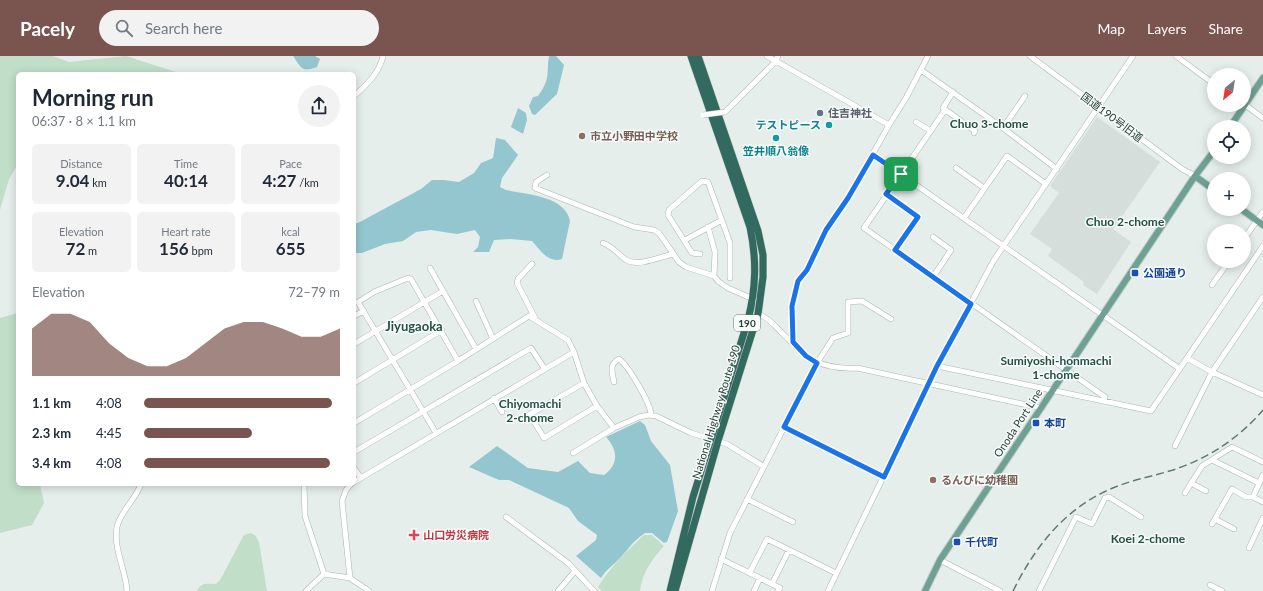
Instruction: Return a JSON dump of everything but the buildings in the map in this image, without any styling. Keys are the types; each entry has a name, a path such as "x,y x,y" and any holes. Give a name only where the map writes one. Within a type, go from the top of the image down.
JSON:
{"highway":[{"name":"National Highway Route 190","path":"675,591 718,441 758,314 756,265 750,228 691,56"},
{"name":"National Highway Route 190","path":"670,591 687,518 710,438 757,300 763,266 758,231 698,56"}],"main road":[{"path":"1251,95 1263,78"},
{"name":"Onoda Port Line","path":"925,591 940,560 1052,390 1207,160"},
{"path":"1195,176 1207,185"},
{"path":"1250,216 1263,225"}],"street":[{"path":"356,94 374,75 382,62 383,56"},
{"path":"767,56 777,58 889,125"},
{"path":"793,342 792,306 798,281 807,270 826,230 848,198 906,98 928,56"},
{"name":"国道190号旧道","path":"1030,56 1182,169 1195,176"},
{"path":"828,591 937,366 1004,246 1133,56"},
{"path":"1176,56 1207,79"},
{"path":"703,115 725,112 777,58"},
{"path":"920,70 1003,128 1057,169"},
{"path":"953,92 943,108 945,110 864,228 1105,397 1104,401"},
{"path":"1003,128 1025,96"},
{"path":"1251,109 1263,118"},
{"path":"945,110 975,131 974,133"},
{"path":"916,122 931,131"},
{"path":"873,155 1180,368"},
{"path":"964,218 1007,156 1046,184"},
{"path":"956,168 984,188"},
{"path":"547,176 536,182 535,188 634,227 654,230 659,233 672,254 686,267 714,276 719,282 728,288 757,300"},
{"path":"700,254 692,253 668,215 669,210 702,181 708,182 730,243 730,278"},
{"path":"886,194 918,217 895,250"},
{"path":"1251,229 1263,212"},
{"path":"685,240 722,220"},
{"path":"708,227 715,252 714,276"},
{"path":"933,237 951,250 933,277"},
{"path":"603,242 609,245 627,261 635,263 672,254"},
{"path":"937,366 1151,411 1263,246"},
{"path":"532,264 518,279 517,283 535,318"},
{"path":"430,268 476,349"},
{"path":"1212,285 1224,268"},
{"path":"436,433 358,302 374,292 408,278 411,279 442,330 458,361"},
{"path":"356,343 443,291"},
{"path":"1176,446 1212,372 1263,297"},
{"path":"476,301 482,318 494,338"},
{"path":"712,591 730,533 817,363 833,338 848,332 848,302 862,301 891,319"},
{"path":"356,315 364,311"},
{"path":"758,314 772,321 806,356 817,363 848,369 857,368 1041,408"},
{"path":"356,421 458,361 529,316 535,318 568,340 574,352 584,383 597,406 614,428"},
{"path":"356,382 442,330"},
{"path":"356,451 531,348 544,368"},
{"path":"356,480 544,368 574,352"},
{"path":"1187,358 1212,372 1263,395"},
{"path":"614,382 612,366 614,362 619,359 626,367 650,406 651,415"},
{"path":"520,420 584,383"},
{"path":"494,398 502,412"},
{"path":"530,415 544,438 597,406"},
{"path":"573,453 614,428 639,417 651,415 691,433 710,438 734,448 763,466"},
{"path":"784,427 884,477"},
{"path":"1185,493 1202,466 1232,447 1263,462"},
{"path":"1212,460 1259,483"},
{"path":"356,471 360,477"},
{"path":"1253,497 1263,475"},
{"path":"1191,483 1206,491"},
{"path":"127,591 127,579 118,551 117,526 140,486"},
{"path":"304,486 305,516 324,574"},
{"path":"350,486 344,494 342,506 350,578"},
{"path":"1234,529 1213,522 1232,489 1246,497 1253,497 1263,502"},
{"path":"1039,591 1076,517 1092,524 1104,498 1109,497 1141,517"},
{"path":"747,499 793,522"},
{"path":"506,517 558,555 594,591"},
{"path":"1249,548 1263,518"},
{"path":"750,572 767,539 836,573"},
{"path":"772,584 789,550"},
{"path":"721,559 780,588 778,591"},
{"path":"940,560 993,589 1000,591"},
{"path":"558,591 575,571"},
{"path":"324,574 350,578 369,591"},
{"path":"306,591 324,574"},
{"path":"754,591 760,578"},
{"path":"1210,586 1222,591"}],"shaded area":[{"path":"1097,117 1160,162 1113,229 1131,242 1097,294 1083,285 1084,282 1048,256 1052,249 1030,234 1059,193 1050,186"}],"green space":[{"path":"0,56 53,56 69,62 126,56 176,72 16,72 16,167 9,179 0,210"},
{"path":"16,314 16,486 40,486 44,503 32,525 0,533 0,318"},
{"path":"250,533 255,535 259,542 267,591 197,591 202,585 216,584 220,580 244,535"},
{"path":"644,535 652,535 664,546 655,556 645,572 640,591 602,591 598,587 613,566"}],"water":[{"path":"293,56 315,56 320,59 317,67 312,69 304,69"},
{"path":"549,56 556,56 564,65 557,94 535,115 532,114 529,106 533,97 538,96 545,85"},
{"path":"518,108 526,113 527,120 523,134 511,127"},
{"path":"496,138 505,140 518,155 502,178 500,187 506,190 534,195 553,201 561,206 567,213 570,221 562,259 553,260 549,258 532,241 511,239 494,240 489,252 473,252 478,247 480,237 475,230 457,234 431,230 416,232 403,241 385,244 362,253 356,253 356,223 421,189 432,180 459,182 474,173 481,163 493,158"},
{"path":"640,421 645,425 651,441 670,465 678,511 667,542 664,543 652,533 645,533 632,544 601,578 576,556 596,540 597,535 578,521 569,508 509,480 499,480 469,467 497,446 528,468 558,472 578,461 590,473 604,475 609,471 615,457 613,447 606,437"}],"railway":[{"path":"1013,591 1030,561 1040,547 1062,521 1075,510 1112,488 1173,470 1199,460 1244,430 1263,410"}],"place":[{"name":"住吉神社","path":"820,113"},
{"name":"テストピース","path":"829,125"},
{"name":"市立小野田中学校","path":"582,136"},
{"name":"笠井順八翁像","path":"776,138"},
{"name":"公園通り","path":"1135,273"},
{"name":"本町","path":"1036,423"},
{"name":"るんびに幼稚園","path":"933,480"},
{"name":"山口労災病院","path":"414,535"},
{"name":"千代町","path":"957,542"}],"district":[{"name":"Chuo 3-chome","path":"989,124"},
{"name":"Chuo 2-chome","path":"1125,222"},
{"name":"Jiyugaoka","path":"414,326"},
{"name":"Sumiyoshi-honmachi 1-chome","path":"1056,368"},
{"name":"Chiyomachi 2-chome","path":"530,411"},
{"name":"Koei 2-chome","path":"1148,539"}],"route":[{"path":"873,155 901,174 886,194 918,217 895,250 971,304 937,366 884,477 784,427 817,363 806,356 793,342 792,306 798,281 807,270 826,230 848,198 873,155"}]}
